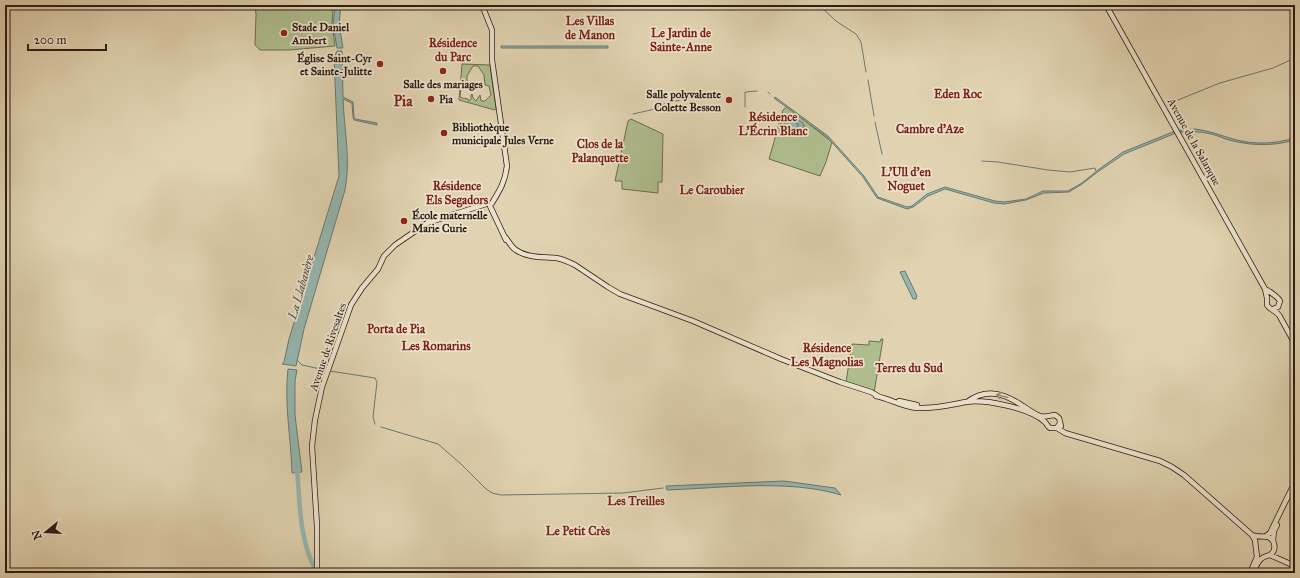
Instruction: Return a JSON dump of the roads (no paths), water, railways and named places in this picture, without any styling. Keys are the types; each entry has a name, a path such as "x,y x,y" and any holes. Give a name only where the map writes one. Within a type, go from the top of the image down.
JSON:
{"main road":[{"path":"482,5 492,30 492,60 507,166 506,179 490,204 511,249 515,253 522,257 558,259 567,262 614,291 693,321 781,359 905,406 918,408 965,403 997,403 1018,409 1039,418 1046,422 1050,428 1058,426 1072,434 1160,461 1184,475 1252,535 1256,543 1257,557 1250,573"},
{"name":"Avenue de la Salanque","path":"1106,5 1265,289"},
{"name":"Avenue de Rivesaltes","path":"317,573 318,558 312,446 318,403 328,369 352,305 362,288 378,269 384,256 390,249 427,223 490,204"},
{"path":"1265,289 1279,298 1280,303 1278,307 1295,340"},
{"path":"1265,289 1267,305 1274,309 1279,315 1295,344"},
{"path":"1267,298 1273,295"},
{"path":"1274,309 1278,307"},
{"path":"965,403 986,394 996,394 1008,397 1038,416 1057,416 1058,426"},
{"path":"986,394 986,402"},
{"path":"1046,422 1048,416"},
{"path":"1256,543 1270,533 1295,482"},
{"path":"1283,560 1276,555 1274,549 1275,544 1273,540 1275,528 1295,489"},
{"path":"1252,535 1273,540"},
{"path":"1253,573 1260,559 1268,555 1274,549"},
{"path":"1257,551 1262,555 1268,555 1295,566"}],"water":[{"path":"335,5 341,5 339,24 343,48 337,48 333,25"},
{"path":"501,46 608,46 608,48 501,48"},
{"path":"337,51 342,51 343,97 353,102 355,119 377,123 377,125 354,120 352,103 343,99 347,155 347,178 345,190 304,329 296,366 282,364 284,362 289,339 339,176 334,58"},
{"path":"775,97 828,136 864,176 878,197 907,207 912,206 927,194 945,187 995,201 1004,202 1026,199 1043,191 1068,191 1082,183 1123,152 1175,131 1176,133 1124,154 1069,192 1044,193 1026,200 1004,204 994,203 945,189 928,196 913,207 907,209 877,198 863,177 827,137 774,98"},
{"path":"787,114 803,123 804,127 792,134 779,133 781,122"},
{"path":"1196,129 1241,141 1256,143 1272,143 1295,138 1295,140 1272,144 1241,143 1207,133 1181,132 1180,130"},
{"path":"905,271 917,296 916,299 913,299 900,272"},
{"path":"288,369 297,370 295,381 295,415 302,472 292,473 287,408"},
{"path":"784,481 835,488 841,495 799,487 732,486 667,490 666,486"}],"waterway":[{"path":"819,5 836,21 856,34 861,42 866,72"},
{"path":"1168,104 1220,83 1273,68 1295,58"},
{"path":"868,80 874,116"},
{"path":"745,107 745,92 757,91"},
{"path":"633,114 655,109 661,105 710,92"},
{"path":"875,122 882,154"},
{"path":"982,161 1070,172 1095,168 1096,171"},
{"path":"297,360 302,365 325,370"},
{"path":"330,371 375,378 377,382 373,417 375,424"},
{"path":"381,427 438,444 485,488 492,493 501,495 623,493 663,488"},
{"name":"La Llabanère","path":"297,468 301,522 311,561 317,573"},
{"name":"La Llabanère","path":"313,573 314,566"}],"place":[{"name":"Stade Daniel Ambert","path":"284,33"},
{"name":"Église Saint-Cyr et Sainte-Julitte","path":"380,64"},
{"name":"Salle des mariages","path":"443,71"},
{"name":"Pia","path":"431,99"},
{"name":"Salle polyvalente Colette Besson","path":"729,100"},
{"name":"Bibliothèque municipale Jules Verne","path":"444,133"},
{"name":"École maternelle Marie Curie","path":"404,221"}],"district":[{"name":"Les Villas de Manon","path":"590,28"},
{"name":"Le Jardin de Sainte-Anne","path":"681,40"},
{"name":"Résidence du Parc","path":"453,50"},
{"name":"Eden Roc","path":"958,94"},
{"name":"Pia","path":"403,101"},
{"name":"Résidence L'Écrin Blanc","path":"773,124"},
{"name":"Cambre d'Aze","path":"930,129"},
{"name":"Clos de la Palanquette","path":"600,151"},
{"name":"L'Ull d'en Noguet","path":"906,179"},
{"name":"Le Caroubier","path":"712,190"},
{"name":"Résidence Els Segadors","path":"457,193"},
{"name":"Porta de Pia","path":"396,329"},
{"name":"Les Romarins","path":"436,346"},
{"name":"Résidence Les Magnolias","path":"827,355"},
{"name":"Terres du Sud","path":"909,368"},
{"name":"Les Treilles","path":"636,501"},
{"name":"Le Petit Crès","path":"578,531"}]}
